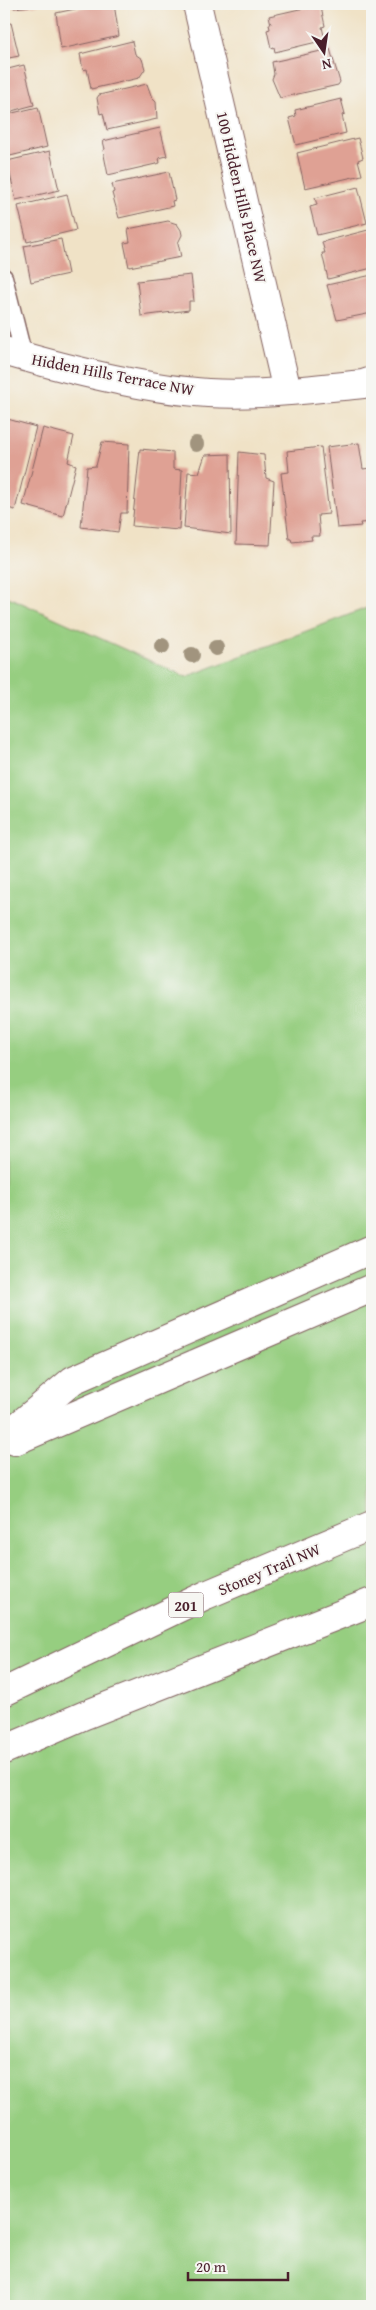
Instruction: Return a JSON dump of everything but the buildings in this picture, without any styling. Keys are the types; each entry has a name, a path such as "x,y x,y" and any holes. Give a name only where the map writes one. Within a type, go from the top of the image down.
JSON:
{"main road":[{"name":"100 Hidden Hills Place NW","path":"197,4 287,391"},
{"name":"Hidden Hills Terrace NW","path":"14,354 142,384 208,393 287,391 363,384 372,381"},
{"path":"4,1438 73,1380 372,1249"},
{"path":"4,1446 372,1288"},
{"name":"Stoney Trail NW","path":"4,1692 206,1595 372,1525"},
{"path":"4,1750 94,1711 372,1602"}],"lane":[{"path":"4,277 14,354"}],"green space":[{"path":"4,595 186,677 372,606 372,2306 4,2306"}]}
